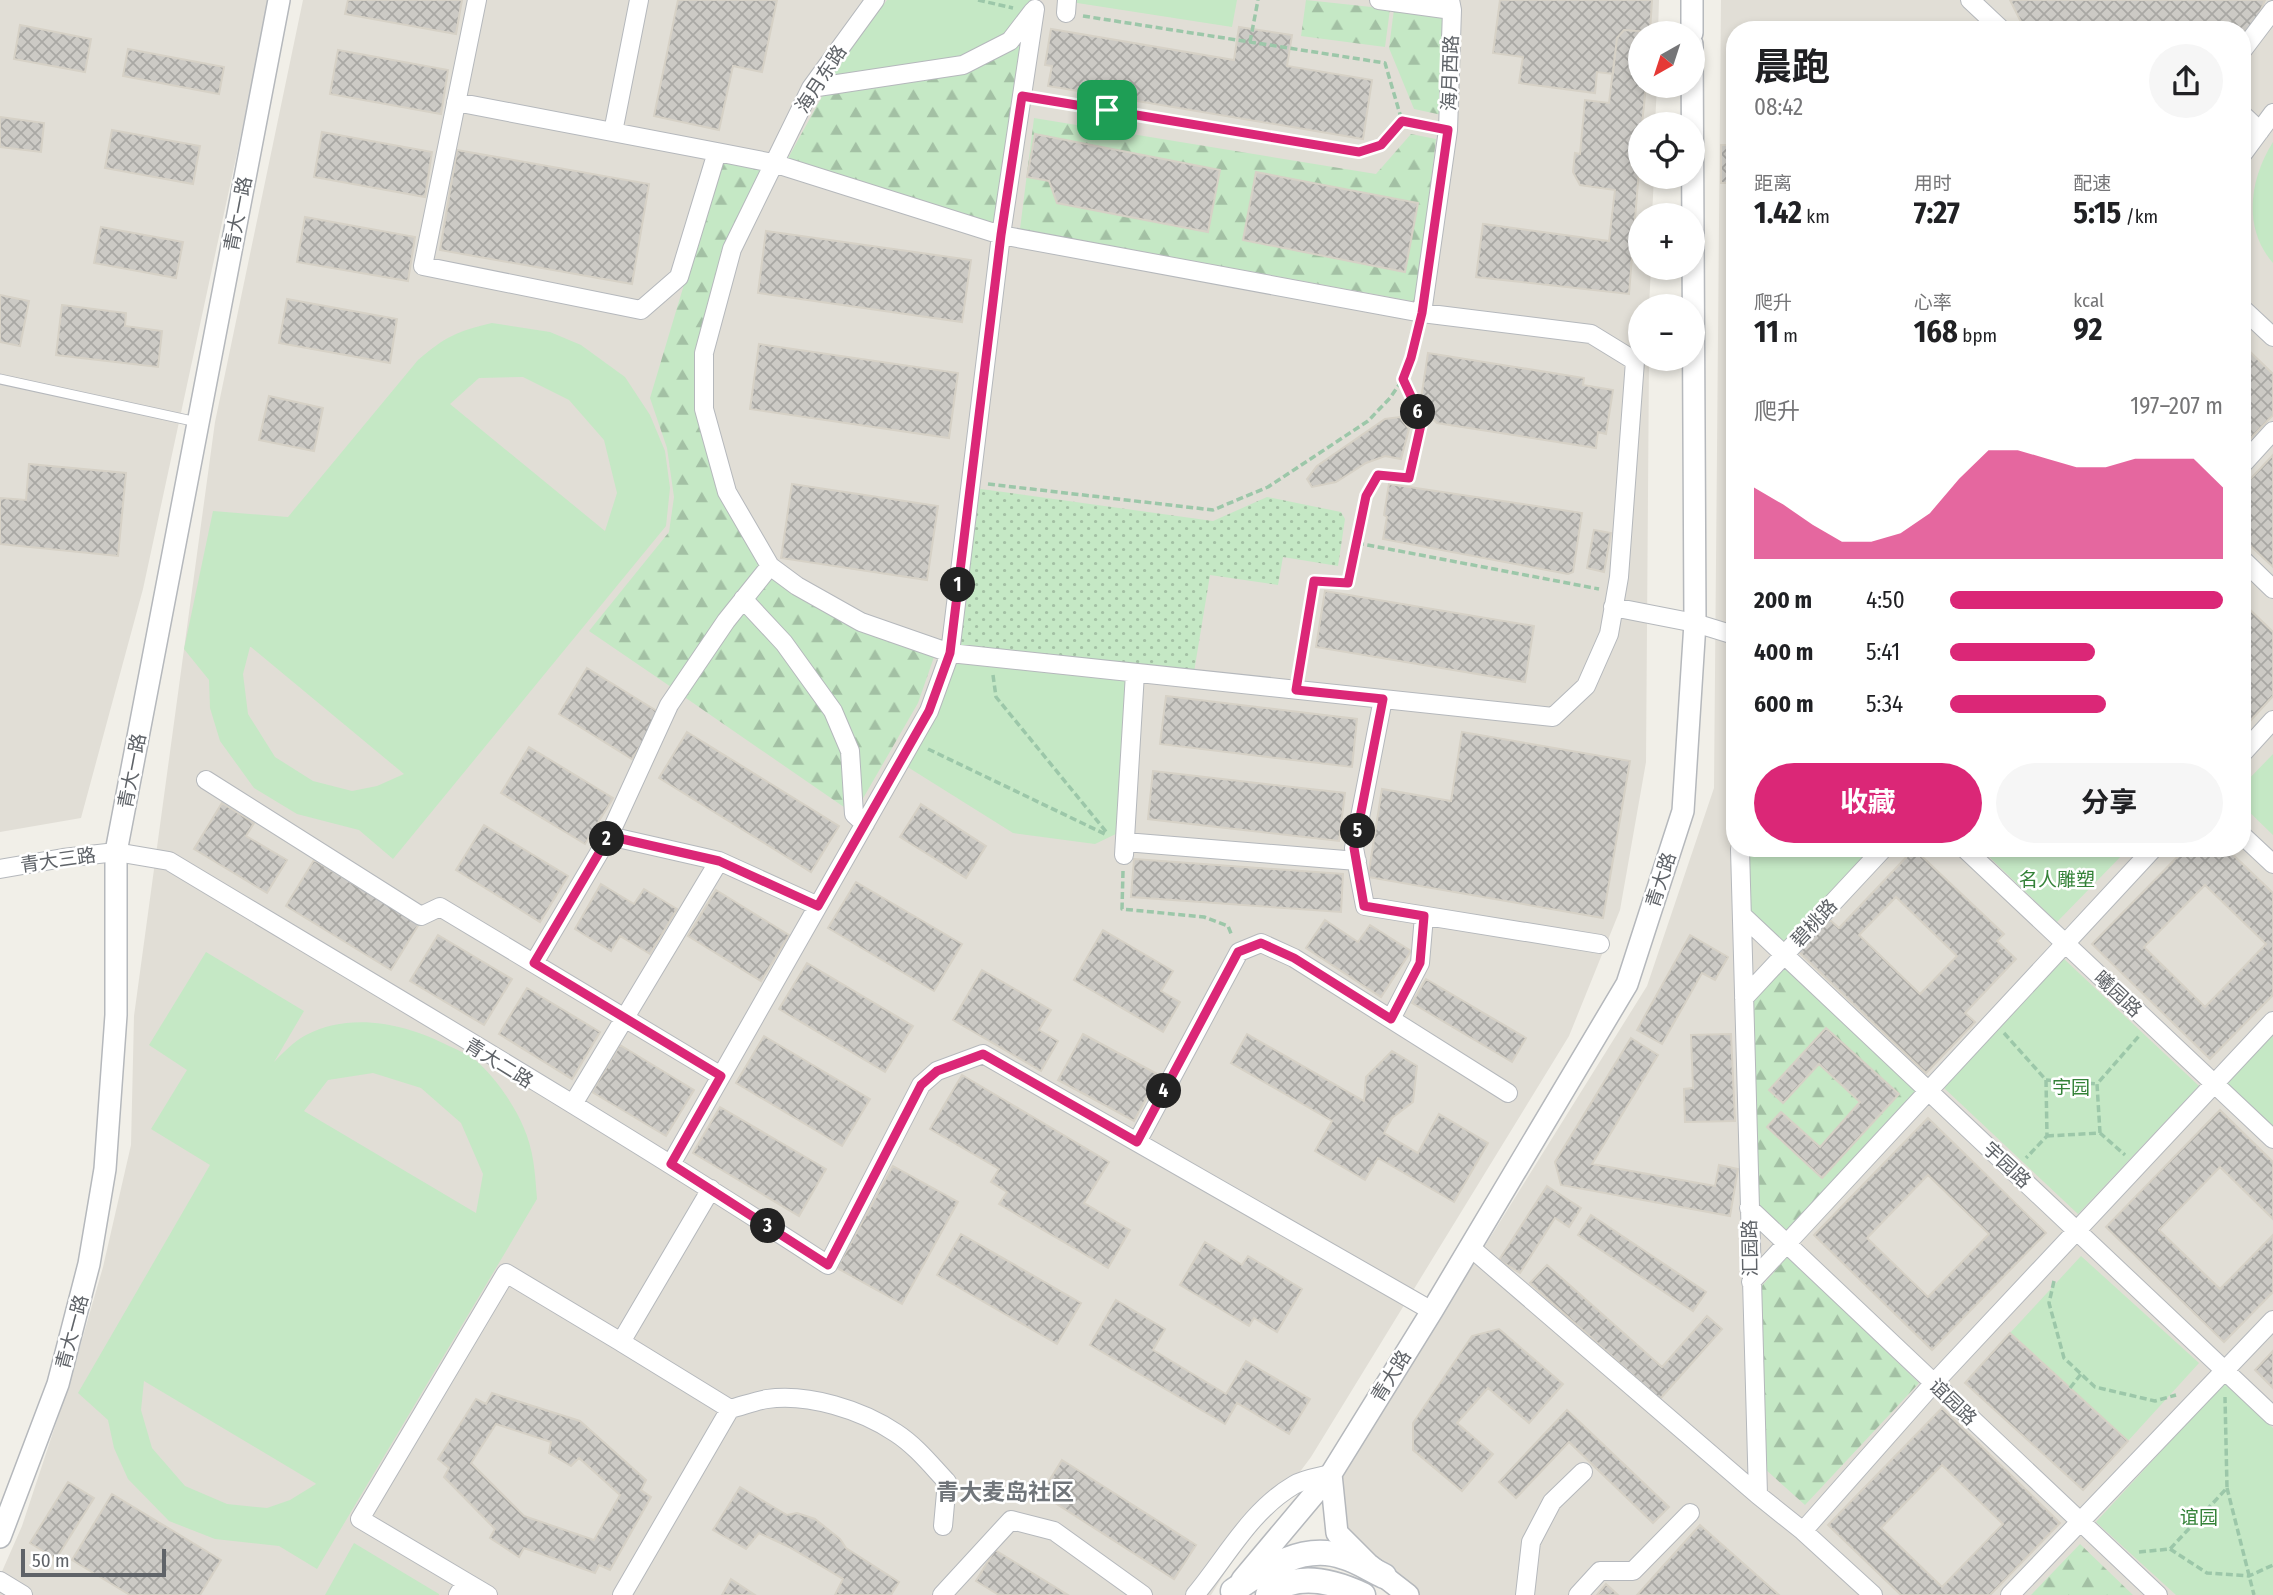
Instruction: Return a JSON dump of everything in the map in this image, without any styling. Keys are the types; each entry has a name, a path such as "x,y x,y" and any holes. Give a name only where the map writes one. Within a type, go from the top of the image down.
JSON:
{"main road":[{"path":"1232,1593 1264,1571 1298,1555 1318,1552 1343,1556 1384,1576"},
{"path":"1268,1595 1279,1586 1316,1579 1363,1595"}],"street":[{"name":"青大一路","path":"0,1537 58,1384 89,1264 105,1169 116,1015 116,852 279,0"},
{"path":"477,0 423,266 641,310 679,277 717,152"},
{"path":"613,132 639,0"},
{"name":"海月东路","path":"770,566 727,492 704,409 704,353 732,249 773,163 815,82 876,0"},
{"path":"1379,0 1451,5"},
{"path":"1692,0 1692,21"},
{"path":"1970,0 1992,21"},
{"name":"海月西路","path":"1422,313 1448,130 1451,5"},
{"path":"815,82 963,65 1010,41 1035,9"},
{"path":"671,1164 929,711 950,653 1001,235 1035,9"},
{"path":"2251,39 2273,10"},
{"name":"青大路","path":"1232,1593 1331,1474 1432,1311 1627,984 1683,811 1695,623 1692,98"},
{"path":"456,102 773,163 1001,235 1422,313 1591,334 1635,361 1619,577 1609,634 1586,686 1553,717 950,653 862,622 797,586 770,566 726,621 670,705 609,836 534,963"},
{"path":"2251,143 2273,113"},
{"path":"2251,122 2260,131"},
{"path":"2251,317 2273,338"},
{"path":"2251,455 2273,431"},
{"path":"2251,568 2273,589"},
{"path":"743,599 784,643 833,711 850,751 854,814 865,824"},
{"path":"1615,600 1726,633"},
{"path":"1135,673 1120,844 1357,861"},
{"path":"1383,699 1354,848 1364,906 1600,944"},
{"path":"2251,744 2273,720"},
{"path":"206,780 421,916 440,907 721,1076"},
{"path":"609,836 719,861 818,906"},
{"path":"2251,843 2273,864"},
{"name":"青大三路","path":"0,869 116,852 169,861"},
{"name":"汇园路","path":"1740,857 1758,1495"},
{"name":"碧桃路","path":"1744,998 1876,857"},
{"name":"曦园路","path":"1973,857 2273,1139"},
{"path":"1751,1282 2146,857"},
{"path":"169,861 671,1164 828,1265 921,1085 937,1071 983,1054 1432,1311"},
{"name":"青大二路","path":"169,861 710,1191"},
{"path":"573,1104 719,861"},
{"name":"宇园路","path":"1742,915 2273,1416"},
{"path":"1391,1019 1420,963 1424,916"},
{"path":"1137,1142 1238,952 1261,943 1294,958 1508,1093"},
{"path":"1803,1531 1933,1384 2273,1021"},
{"path":"621,1342 710,1191"},
{"name":"谊园路","path":"1749,1208 2158,1595"},
{"path":"1470,1247 1803,1531 1873,1595"},
{"path":"488,1595 462,1589 360,1519 506,1273 730,1409"},
{"path":"2010,1595 2273,1320"},
{"path":"622,1595 730,1409 768,1399 810,1400 857,1412 887,1427 917,1449 947,1482 943,1526"},
{"path":"1525,1595 1531,1542 1552,1502 1583,1472"},
{"path":"1195,1595 1235,1540 1260,1513 1295,1484 1331,1474 1337,1533 1368,1563 1408,1595"},
{"path":"1578,1595 1600,1571 1633,1571 1690,1513"},
{"path":"942,1595 1011,1520 1054,1531 1143,1595"},
{"path":"0,1581 23,1595"}],"lane":[{"path":"0,379 198,423"}],"path":[{"path":"978,0 1003,7 1035,9"},
{"path":"1250,42 1258,0"},
{"path":"1066,6 1250,42 1385,63 1402,121"},
{"path":"1022,96 1359,152 1381,145 1402,121"},
{"path":"1402,121 1448,130"},
{"path":"970,482 1213,510 1268,487 1368,421 1390,398 1403,379 1422,313"},
{"path":"1296,690 1314,581 1348,583 1366,496 1378,475 1409,478 1422,420 1403,379"},
{"path":"1357,543 1615,600"},
{"path":"990,658 996,697 1120,844 1122,909 1204,917 1228,926 1238,952"},
{"path":"912,741 1120,844"},
{"path":"1993,1021 2046,1080 2048,1136"},
{"path":"2100,1133 2097,1084 2150,1024"},
{"path":"2046,1080 2097,1084"},
{"path":"2013,1171 2048,1136 2100,1133 2138,1166"},
{"path":"2054,1280 2049,1303 2064,1358 2095,1387 2155,1401 2209,1387"},
{"path":"2225,1370 2227,1488 2254,1595"},
{"path":"2070,1388 2081,1374"},
{"path":"2170,1549 2227,1488"},
{"path":"2113,1554 2170,1549 2207,1573 2249,1576 2273,1564"}],"shaded area":[{"path":"0,0 270,0 143,589 81,818 0,832"},
{"path":"303,0 1659,0 1658,21 1628,21 1628,98 1656,98 1656,112 1628,112 1628,189 1653,189 1653,203 1628,203 1628,280 1650,280 1650,294 1628,294 1628,371 1649,371 1646,762 1620,910 1569,1036 1311,1457 1211,1595 0,1595 0,1576 22,1526 71,1378 103,1267 131,1145 134,1016 215,422"},
{"path":"1721,0 2273,0 2273,1595 1415,1595 1345,1529 1339,1480 1647,986 1714,788"}],"green space":[{"path":"887,0 1035,0 1008,35 962,59 831,76"},
{"path":"1058,0 1237,0 1232,27"},
{"path":"1306,0 1390,9 1385,47 1301,36"},
{"path":"1394,9 1446,16 1442,115 1414,109 1389,48"},
{"path":"1020,44 993,226 787,160 824,93 967,71"},
{"path":"1034,118 1376,174 1411,134 1436,139 1417,302 1020,229"},
{"path":"2273,142 2273,263 2257,234 2253,203 2259,171"},
{"path":"721,161 763,169 726,248 697,411 762,565 674,689 589,631 669,532 674,497 667,448 650,398"},
{"path":"492,323 550,332 581,345 625,377 650,415 665,451 670,488 666,526 393,859 359,830 297,814 254,788 220,741 210,708 209,680 184,649 213,511 288,517 418,360 452,336","holes":["523,377 569,400 604,440 617,493 605,531 450,404 479,378","251,647 404,774 377,786 352,791 313,781 275,757 248,714 243,674"]},
{"path":"974,488 1213,521 1267,497 1341,512 1345,519 1338,566 1283,557 1278,585 1210,575 1194,672 956,648"},
{"path":"772,576 857,628 934,657 918,703 854,814 683,696 731,625"},
{"path":"954,661 1128,679 1120,832 1095,844 1013,833 906,766"},
{"path":"2273,754 2273,835 2251,814 2251,777"},
{"path":"1748,857 1863,857 1783,942 1750,913"},
{"name":"名人雕塑","path":"1989,857 2120,857 2057,922"},
{"path":"206,952 304,1011 274,1062 306,1035 341,1023 379,1023 415,1032 464,1053 480,1064 508,1099 530,1144 537,1199 317,1569 279,1546 215,1539 169,1521 128,1479 114,1448 108,1420 78,1393 210,1165 151,1129 187,1070 149,1045","holes":["373,1073 421,1088 461,1123 483,1174 476,1213 304,1111 328,1080","144,1381 315,1483 316,1484 290,1500 267,1508 227,1504 185,1486 152,1448 141,1410"]},
{"name":"宇园","path":"2064,959 2199,1086 2078,1214 1943,1087"},
{"path":"1785,964 1919,1091 1787,1236 1755,1205 1750,1001","holes":["1826,1028 1899,1094 1822,1178 1767,1127 1781,1112 1820,1147 1860,1102 1819,1064 1783,1103 1769,1090"]},
{"path":"2273,1031 2273,1131 2223,1083"},
{"path":"1788,1256 1919,1383 1805,1505 1764,1468 1761,1287"},
{"path":"2081,1256 2199,1363 2128,1441 2010,1333"},
{"name":"谊园","path":"2224,1383 2273,1428 2273,1595 2176,1595 2096,1522"},
{"path":"354,1543 439,1594 439,1595 325,1595"},
{"path":"2080,1544 2133,1595 2031,1595"}],"building":[{"path":"348,0 462,0 456,34 345,14"},
{"path":"678,0 777,0 762,72 733,66 719,130 654,116"},
{"path":"1500,0 1652,0 1651,21 1628,21 1628,30 1624,30 1617,38 1613,74 1597,72 1595,93 1519,83 1523,57 1493,53"},
{"path":"2010,0 2265,0 2251,29 2251,21 2020,21"},
{"path":"20,25 91,39 85,72 14,59"},
{"path":"1239,27 1292,35 1287,66 1372,80 1363,139 1048,86 1052,66 1045,65 1051,29 1234,60"},
{"path":"1624,30 1628,30 1628,98 1645,98 1643,112 1628,112 1628,189 1637,189 1636,203 1628,203 1629,294 1476,277 1483,224 1609,241 1615,190 1580,185 1573,172 1575,153 1580,154 1585,100 1609,103 1617,38"},
{"path":"128,49 224,67 219,94 123,76"},
{"path":"338,50 448,70 441,114 330,94"},
{"path":"0,117 44,123 41,152 0,147"},
{"path":"112,130 200,146 193,184 105,168"},
{"path":"322,132 432,152 425,197 314,177"},
{"path":"1035,134 1220,170 1208,232 1057,203 1049,181 1027,177"},
{"path":"1721,145 1726,145 1726,183 1721,183"},
{"path":"457,150 649,184 632,284 440,250"},
{"path":"1256,172 1418,203 1405,272 1243,240"},
{"path":"305,217 415,237 408,281 297,262"},
{"path":"101,227 183,242 176,278 94,263"},
{"path":"766,231 971,260 962,322 758,293"},
{"path":"0,295 29,301 20,346 0,342"},
{"path":"287,299 397,319 390,363 279,343"},
{"path":"62,305 126,313 125,326 162,331 158,367 56,355"},
{"path":"759,344 958,373 949,438 750,409"},
{"path":"1428,353 1584,378 1583,385 1613,390 1606,434 1598,432 1596,448 1437,423 1420,406"},
{"path":"2251,353 2273,374 2273,415 2251,438"},
{"path":"269,396 323,408 314,451 259,440"},
{"path":"1400,417 1409,429 1401,459 1385,456 1366,463 1336,482 1312,487 1307,479 1317,466 1385,419"},
{"path":"2273,455 2273,567 2251,546 2251,478"},
{"path":"29,464 126,473 118,556 0,544 0,498 26,500"},
{"path":"792,484 938,506 927,580 781,558"},
{"path":"1389,484 1582,513 1573,572 1568,574 1383,539"},
{"path":"1594,530 1611,533 1604,572 1587,568"},
{"path":"1325,591 1534,626 1525,682 1316,647"},
{"path":"2251,611 2273,632 2273,696 2251,720"},
{"path":"587,668 660,713 632,759 559,714"},
{"path":"1166,696 1357,719 1352,767 1160,744"},
{"path":"687,732 839,826 811,872 659,778"},
{"path":"1462,732 1630,761 1603,918 1368,877 1382,789 1451,801"},
{"path":"529,747 613,798 585,844 501,793"},
{"path":"1153,771 1345,793 1339,841 1148,819"},
{"path":"222,803 254,823 246,836 287,860 267,893 194,849"},
{"path":"921,804 986,846 966,878 900,837"},
{"path":"484,825 568,876 540,922 456,870"},
{"path":"1906,857 1922,857 2004,934 1997,941 2016,959 1965,1013 1975,1022 1926,1073 1799,952 1830,920 1839,928","holes":["1896,897 1957,956 1920,994 1859,935"]},
{"path":"2177,857 2235,857 2273,893 2273,995 2210,1059 2092,944","holes":["2205,885 2266,944 2205,1007 2144,947"]},
{"path":"1134,859 1343,874 1341,912 1131,897"},
{"path":"314,860 419,924 391,970 286,906"},
{"path":"856,882 962,944 934,991 828,928"},
{"path":"601,884 634,904 644,889 677,909 650,954 620,936 611,951 575,929"},
{"path":"716,890 789,935 761,981 688,936"},
{"path":"1325,920 1358,942 1370,925 1411,951 1381,997 1306,948"},
{"path":"1103,930 1173,971 1161,991 1180,1002 1163,1032 1074,980"},
{"path":"438,935 512,979 484,1025 410,981"},
{"path":"1690,935 1728,957 1715,980 1702,973 1662,1044 1637,1030"},
{"path":"807,963 913,1026 885,1072 779,1009"},
{"path":"982,970 1051,1010 1039,1030 1058,1041 1041,1071 953,1020"},
{"path":"1426,979 1526,1038 1512,1062 1412,1003"},
{"path":"527,988 600,1032 572,1079 499,1034"},
{"path":"1826,1028 1899,1094 1822,1178 1767,1127 1781,1112 1820,1147 1860,1102 1819,1064 1783,1103 1769,1090"},
{"path":"1083,1034 1159,1075 1134,1121 1058,1080"},
{"path":"1247,1034 1364,1101 1366,1077 1392,1051 1417,1066 1413,1102 1392,1118 1384,1133 1418,1153 1439,1114 1488,1143 1454,1202 1378,1158 1365,1180 1315,1151 1332,1121 1231,1063"},
{"path":"1731,1034 1735,1121 1685,1122 1684,1089 1693,1088 1691,1035"},
{"path":"764,1036 870,1099 842,1146 736,1083"},
{"path":"1631,1038 1658,1055 1592,1164 1715,1186 1719,1165 1738,1169 1730,1216 1561,1185 1555,1162"},
{"path":"620,1045 694,1090 666,1136 592,1092"},
{"path":"962,1075 1109,1162 1084,1203 1130,1230 1108,1268 999,1204 1007,1192 991,1182 999,1169 930,1129"},
{"path":"720,1107 826,1169 799,1216 693,1153"},
{"path":"2220,1110 2273,1162 2273,1219 2220,1167 2159,1230 2220,1289 2273,1235 2273,1292 2224,1342 2106,1227"},
{"path":"1928,1118 2046,1233 1932,1350 1814,1235","holes":["1928,1175 1989,1234 1928,1297 1867,1238"]},
{"path":"893,1166 958,1202 902,1304 837,1268"},
{"path":"1547,1186 1581,1208 1569,1227 1555,1218 1520,1273 1499,1260"},
{"path":"1591,1215 1706,1292 1693,1311 1578,1235"},
{"path":"961,1234 1081,1303 1057,1344 937,1275"},
{"path":"1205,1242 1242,1265 1248,1256 1302,1289 1277,1332 1254,1318 1249,1326 1180,1285"},
{"path":"1547,1265 1662,1367 1707,1316 1722,1329 1660,1399 1530,1283"},
{"path":"1116,1300 1165,1329 1153,1350 1226,1394 1246,1361 1310,1399 1289,1434 1237,1403 1225,1424 1090,1345"},
{"path":"1499,1329 1563,1384 1529,1423 1488,1388 1457,1423 1493,1454 1462,1491 1413,1450 1413,1423 1472,1336"},
{"path":"2010,1333 2128,1441 2083,1490 1965,1383"},
{"path":"2273,1351 2273,1388 2255,1370"},
{"path":"492,1393 580,1421 646,1480 641,1490 651,1497 610,1570 599,1565 595,1573 524,1548 519,1557 490,1538 495,1529 444,1477 449,1468 438,1459 476,1399 486,1404","holes":["496,1424 551,1442 549,1453 571,1466 579,1458 620,1495 594,1540 524,1516 471,1463"]},
{"path":"1942,1408 2060,1523 1990,1595 1901,1595 1828,1525","holes":["1942,1465 2003,1524 1942,1587 1881,1528"]},
{"path":"1567,1410 1669,1507 1653,1523 1569,1442 1516,1498 1499,1482"},
{"path":"1062,1460 1196,1545 1174,1579 1041,1494"},
{"path":"68,1482 94,1498 56,1559 30,1543"},
{"path":"740,1487 787,1515 797,1513 815,1519 840,1539 846,1548 899,1582 891,1595 835,1595 843,1579 789,1547 759,1533 746,1549 713,1530"},
{"path":"112,1494 221,1560 200,1595 130,1595 72,1560"},
{"path":"1700,1525 1779,1595 1637,1595"},
{"path":"995,1550 1068,1595 999,1595 976,1581"},
{"path":"731,1579 755,1595 722,1595"},
{"path":"1606,1584 1618,1595 1597,1595"}],"district":[{"name":"青大麦岛社区","path":"1005,1492"}],"route":[{"path":"1022,96 1107,110 1359,152 1381,145 1402,121 1448,130 1422,313 1403,379 1422,420 1409,478 1378,475 1366,496 1348,583 1314,581 1296,690 1383,699 1354,848 1364,906 1424,916 1420,963 1391,1019 1294,958 1261,943 1238,952 1137,1142 983,1054 937,1071 921,1085 828,1265 671,1164 721,1076 534,963 609,836 719,861 818,906 929,711 950,653 1001,235 1022,96"}]}
